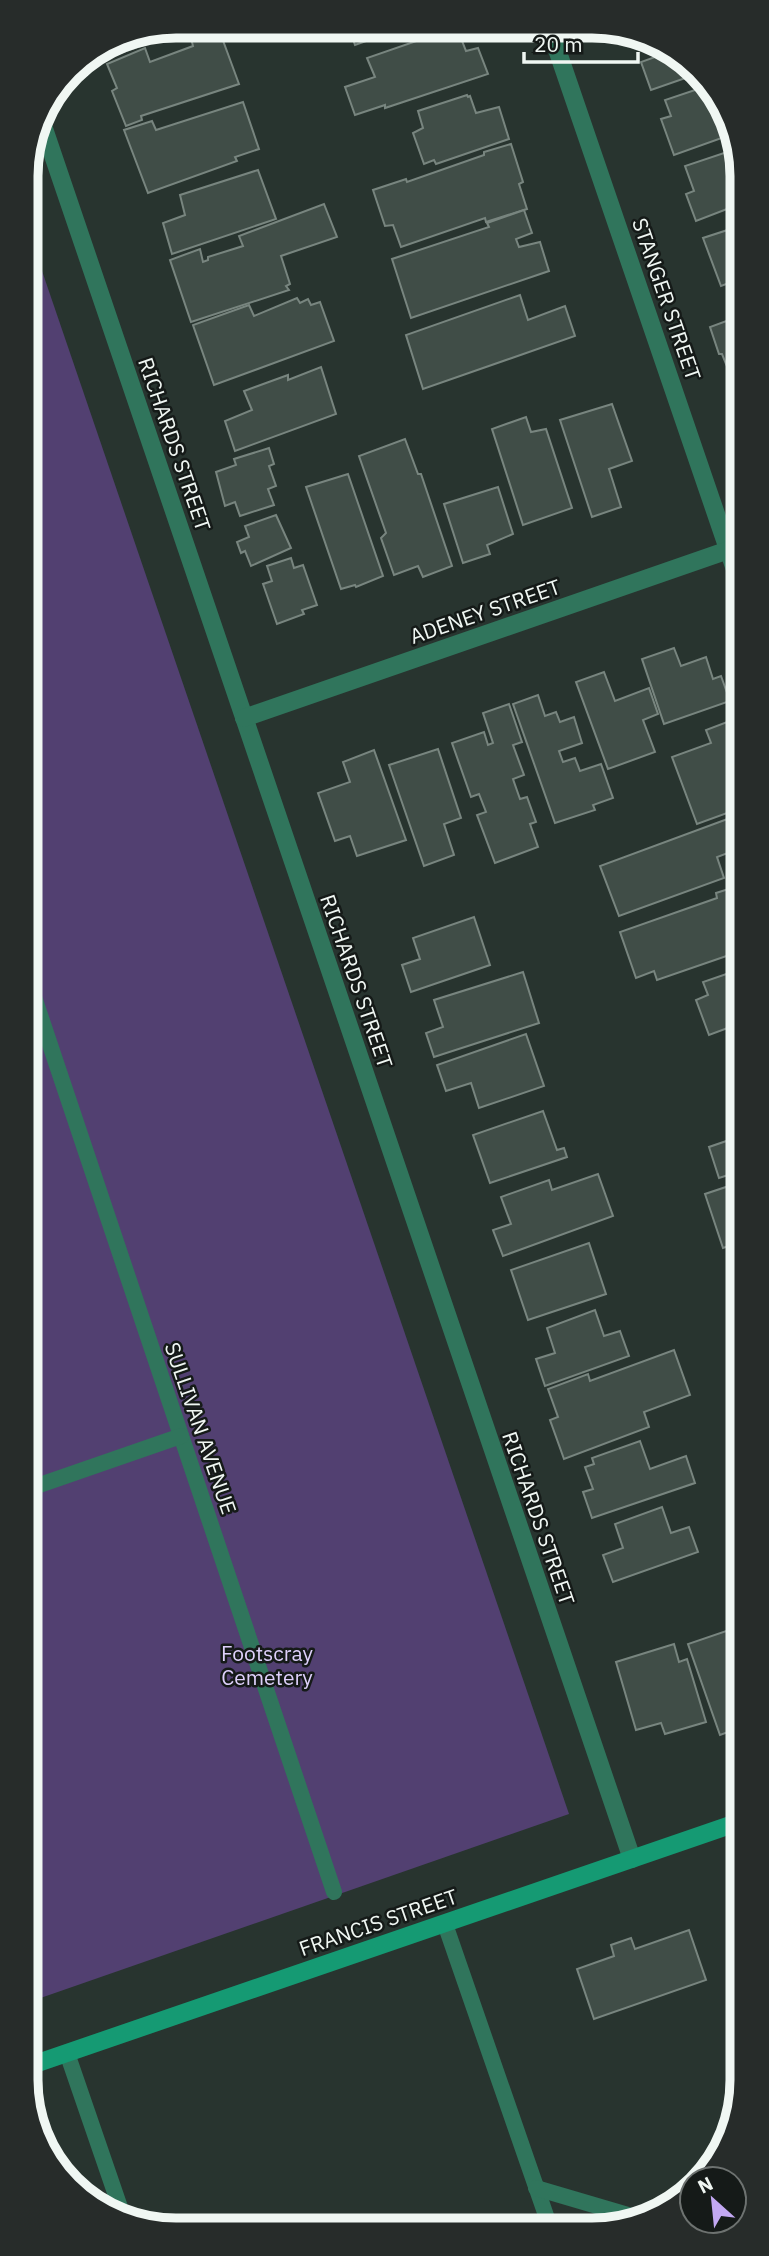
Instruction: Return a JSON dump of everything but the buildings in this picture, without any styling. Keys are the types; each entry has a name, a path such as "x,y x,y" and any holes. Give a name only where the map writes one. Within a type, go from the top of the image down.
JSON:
{"main road":[{"name":"FRANCIS STREET","path":"38,2063 730,1825"}],"street":[{"name":"STANGER STREET","path":"553,38 730,534"},
{"name":"RICHARDS STREET","path":"46,134 632,1859"},
{"name":"ADENEY STREET","path":"244,718 730,550"}],"lane":[{"name":"SULLIVAN AVENUE","path":"39,1021 334,1892"},
{"path":"38,1485 181,1436"},
{"path":"444,1924 547,2218"},
{"path":"67,2053 119,2204"},
{"path":"536,2188 624,2214"}],"green space":[{"name":"Footscray Cemetery","path":"39,262 569,1814 38,1999"}]}
